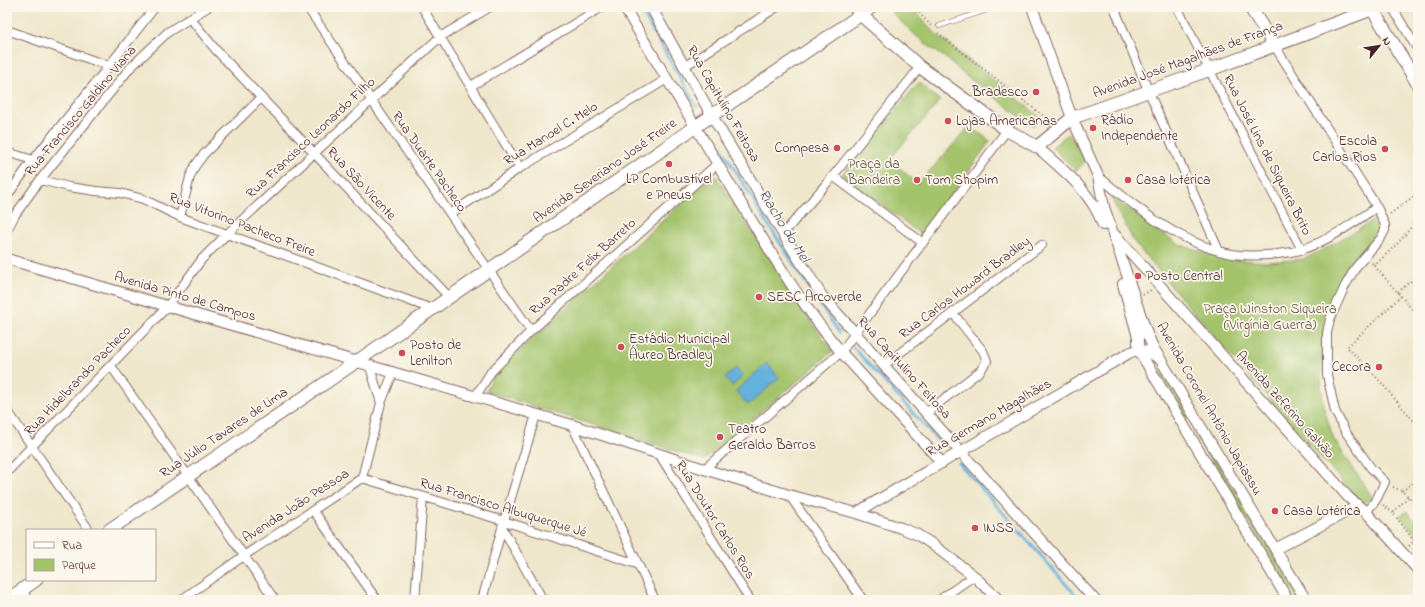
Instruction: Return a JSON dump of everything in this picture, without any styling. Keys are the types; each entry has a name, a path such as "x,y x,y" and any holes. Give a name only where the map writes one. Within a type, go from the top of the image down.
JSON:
{"main road":[{"name":"Avenida Severiano José Freire","path":"356,362 712,116 857,11 872,7"},
{"path":"1250,7 1274,45"},
{"path":"1375,8 1418,84"},
{"name":"Avenida José Magalhães de França","path":"1037,147 1072,118 1148,90 1209,70 1375,8"},
{"path":"857,11 920,67 1007,130 1037,147"},
{"name":"Rua Júlio Tavares de Lima","path":"110,529 356,362"},
{"path":"7,600 25,594 35,581"}],"street":[{"path":"7,196 33,160 155,7"},
{"name":"Rua Francisco Galdino Viana","path":"7,230 14,215 40,180 130,68 168,32 208,7"},
{"name":"Rua Duarte Pacheco","path":"307,7 531,331"},
{"path":"422,7 520,168"},
{"name":"Rua Francisco Leonardo Filho","path":"167,307 202,259 370,100 440,37 490,7"},
{"path":"471,86 602,7"},
{"path":"624,7 717,164 798,296 828,336 942,462"},
{"name":"Rua Capitulino Feitosa","path":"651,7 712,116 822,296 855,335 884,365 1095,600"},
{"path":"685,66 777,7"},
{"name":"Avenida Coronel Antônio Japiassu","path":"1032,7 1072,118 1098,176 1104,207 1147,334 1161,361 1306,600"},
{"path":"1114,7 1148,90 1219,251"},
{"name":"Rua José Lins de Siqueira Brito","path":"1177,7 1302,250"},
{"path":"1392,7 1418,50"},
{"name":"Rua São Vicente","path":"190,18 216,50 448,297"},
{"path":"7,30 108,66"},
{"path":"1274,45 1377,207 1383,220 1385,230 1381,238 1356,267 1345,286 1330,319 1327,333 1327,375 1335,410 1345,431 1356,448 1371,468 1385,482 1376,500 1362,509 1275,549"},
{"path":"783,234 834,176 920,67"},
{"name":"Rua Manoel C. Melo","path":"450,214 520,168 667,79"},
{"path":"180,217 190,177 195,166 204,154 261,98"},
{"path":"704,470 842,352 1007,130"},
{"path":"1037,147 1084,191 1096,208 1124,288 1138,337 1138,349 1152,353 1161,361"},
{"path":"7,152 33,160"},
{"name":"Rua Padre Felix Barreto","path":"475,397 491,372 531,331 717,164"},
{"path":"834,176 923,243"},
{"path":"1098,176 1152,218 1185,237 1219,251 1241,255 1258,256 1302,250 1341,231 1377,207"},
{"name":"Rua Vitorino Pacheco Freire","path":"40,180 76,188 120,193 143,199 180,217 432,309"},
{"name":"Avenida Zeferino Galvão","path":"1112,232 1343,492 1362,509 1418,570"},
{"name":"Rua Carlos Howard Bradley","path":"884,365 1042,245"},
{"name":"Avenida Pinto de Campos","path":"7,259 572,425 704,470 856,513 916,534 974,576 999,600"},
{"name":"Rua Hidelbrando Pacheco","path":"7,472 167,307"},
{"path":"926,413 980,371 987,361 983,351 953,313"},
{"name":"Avenida Coronel Antônio Japiassu","path":"1138,349 1288,600"},
{"name":"Rua Germano Magalhães","path":"856,513 960,451 1138,349"},
{"path":"111,366 189,475 275,600"},
{"path":"370,366 381,403"},
{"name":"Avenida João Pessoa","path":"180,600 362,478 381,403 393,373"},
{"path":"7,410 88,529"},
{"path":"482,600 536,415"},
{"path":"1186,429 1198,422"},
{"path":"572,425 636,564 655,600"},
{"name":"Rua Doutor Carlos Rios","path":"659,454 750,600"},
{"name":"Rua Francisco Albuquerque Jé","path":"362,478 503,524 636,564"},
{"path":"789,495 863,600"},
{"path":"415,600 423,497"},
{"path":"313,510 377,600"},
{"path":"503,524 543,600"},
{"path":"939,600 974,576"}],"lane":[{"path":"939,26 996,7"}],"path":[{"path":"914,7 934,28"},
{"path":"937,32 1059,128"},
{"path":"1383,220 1418,193"},
{"path":"1374,266 1398,243 1418,219"},
{"path":"1366,256 1418,316"},
{"path":"1398,292 1418,275"},
{"path":"1135,300 1160,285"},
{"path":"1401,296 1348,347 1378,379 1418,426"},
{"path":"1402,491 1418,479"},
{"path":"1385,482 1402,491 1418,505"},
{"path":"1393,513 1408,497"},
{"path":"1376,500 1393,513 1414,541"}],"green space":[{"path":"887,7 911,7 937,35 1043,119 1033,126 920,39"},
{"name":"Praça da Bandeira","path":"919,82 940,101 890,159 918,184 970,126 990,141 922,235 842,175"},
{"path":"1069,133 1086,161 1076,171 1052,147"},
{"path":"715,175 816,328 833,351 704,460 486,391 496,371 702,185"},
{"name":"Praça Winston Siqueira (Virgínia Guerra)","path":"1110,196 1178,244 1224,259 1268,262 1304,259 1374,220 1380,230 1354,259 1333,298 1324,326 1321,385 1324,408 1333,438 1373,498 1361,503 1206,327 1134,242"},
{"path":"1155,361 1190,416 1186,419 1151,363"},
{"path":"1201,436 1302,600 1296,600 1197,438"},
{"path":"1407,511 1418,525 1418,537 1400,516"}],"water":[{"path":"767,363 779,378 748,405 736,391"},
{"path":"736,368 743,376 732,386 725,378"}],"waterway":[{"name":"Riacho do Mel","path":"639,7 697,107"},
{"name":"Riacho do Mel","path":"711,131 768,224 839,333"},
{"name":"Riacho do Mel","path":"853,347 943,446"},
{"name":"Riacho do Mel","path":"959,463 1080,600"}],"place":[{"name":"Bradesco","path":"1036,92"},
{"name":"Lojas Americanas","path":"948,121"},
{"name":"Rádio Independente","path":"1093,128"},
{"name":"Compesa","path":"837,148"},
{"name":"Escola Carlos Rios","path":"1385,149"},
{"name":"LP Combustível e Pneus","path":"669,164"},
{"name":"Tom Shopim","path":"917,180"},
{"name":"Casa lotérica","path":"1128,180"},
{"name":"Posto Central","path":"1138,276"},
{"name":"SESC Arcoverde","path":"759,297"},
{"name":"Estádio Municipal Áureo Bradley","path":"621,347"},
{"name":"Posto de Lenilton","path":"402,353"},
{"name":"Cecora","path":"1379,367"},
{"name":"Teatro Geraldo Barros","path":"720,437"},
{"name":"Casa Lotérica","path":"1275,511"},
{"name":"INSS","path":"975,528"}]}
